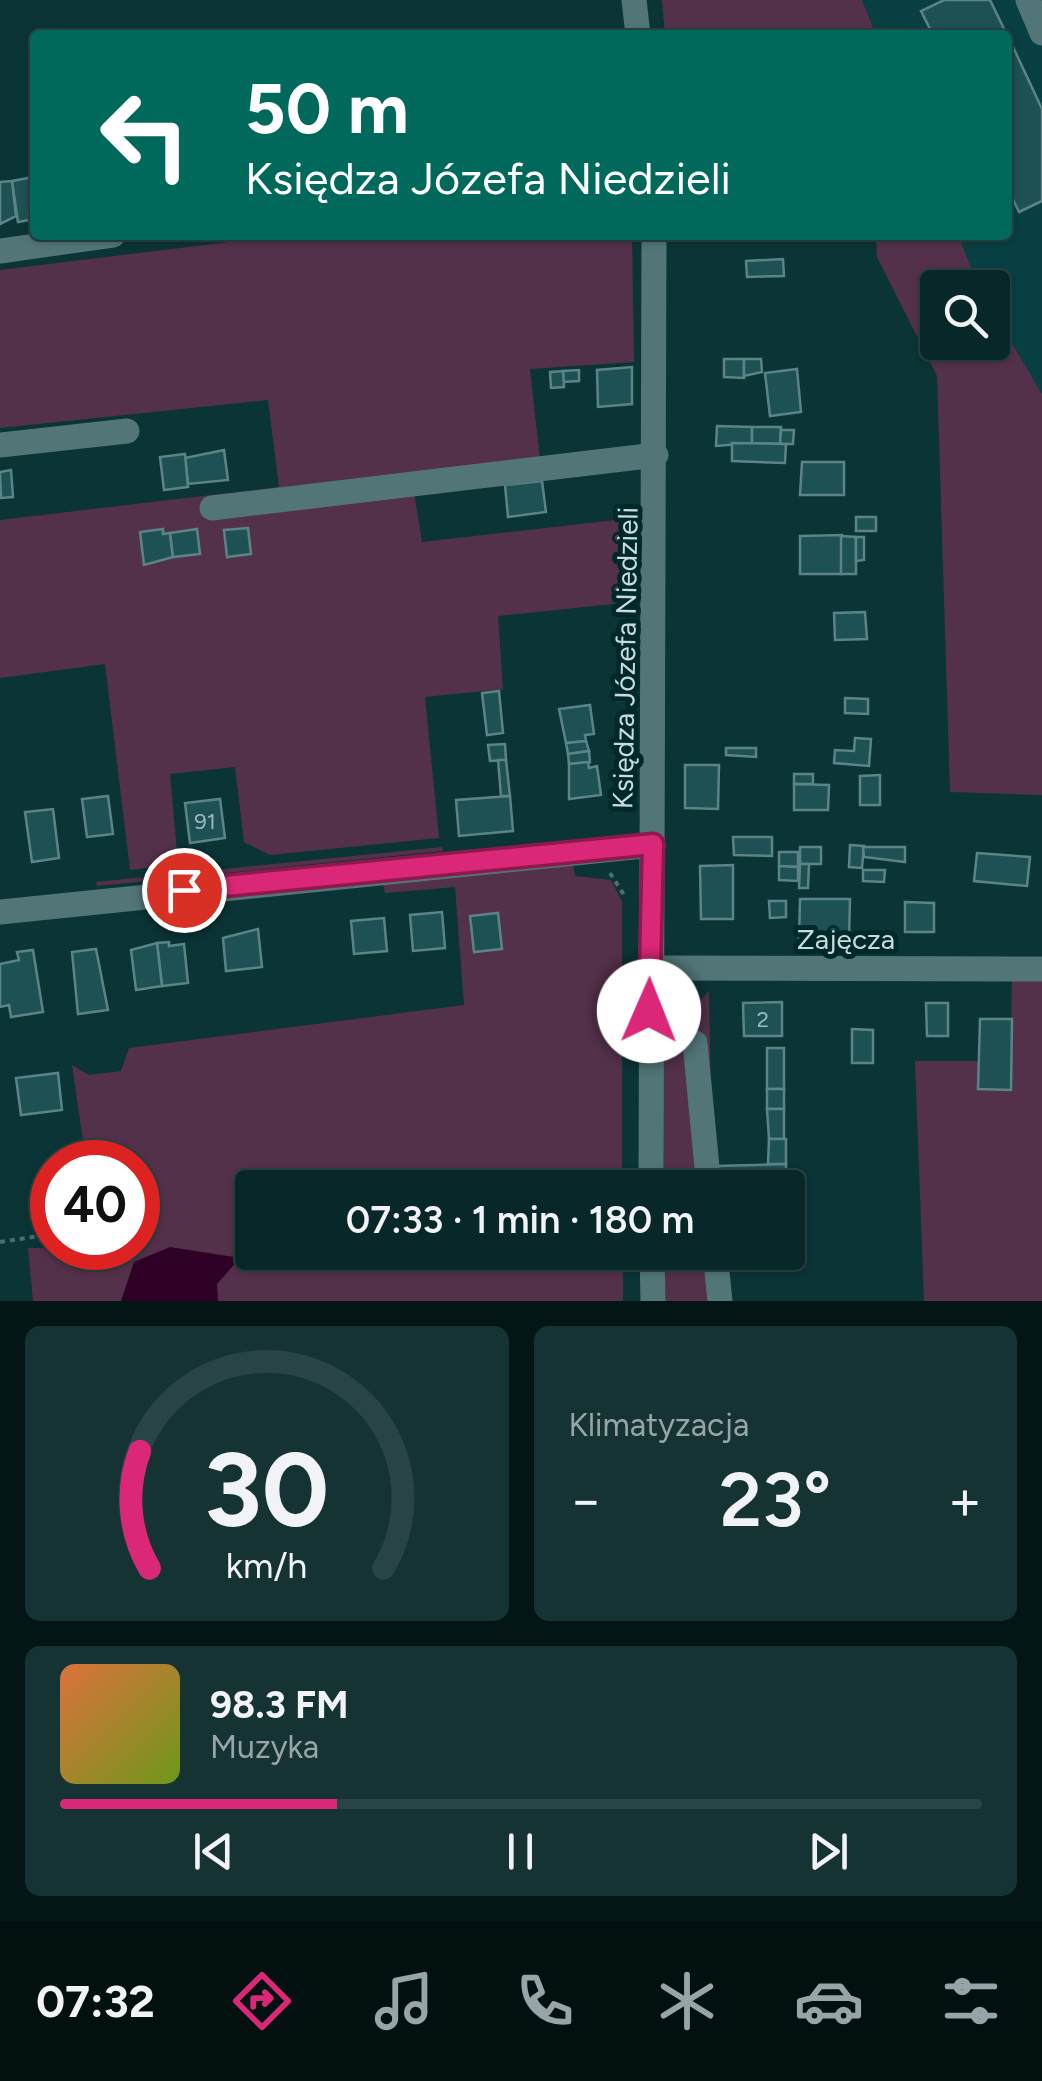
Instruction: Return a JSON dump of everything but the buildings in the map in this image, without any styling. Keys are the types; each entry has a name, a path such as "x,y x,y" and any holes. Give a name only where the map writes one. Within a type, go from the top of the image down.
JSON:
{"street":[{"path":"634,0 637,30"},
{"path":"1028,0 1042,32"},
{"path":"0,251 78,240"},
{"name":"Księdza Józefa Niedzieli","path":"0,912 653,844 654,240"},
{"path":"0,445 127,431"},
{"path":"212,508 656,455"},
{"path":"651,1170 653,844"},
{"name":"Zajęcza","path":"650,968 1042,970"},
{"path":"695,1042 707,1170"},
{"path":"652,1270 652,1301"},
{"path":"717,1270 720,1301"}],"path":[{"path":"0,1242 30,1237"}],"shaded area":[{"path":"662,0 862,0 874,30 665,30"},
{"path":"862,0 1042,0 1042,394 1010,340 1010,270 972,270 960,240 1012,240 1012,30 874,30"},
{"path":"245,240 632,240 634,362 530,369 540,460 414,492 422,542 633,518 632,602 498,616 503,689 425,697 439,838 270,855 244,842 235,767 170,774 178,864 130,870 105,664 0,678 0,520 279,487 268,400 0,428 0,270"},
{"path":"876,240 960,240 972,270 920,270 920,342 877,257"},
{"path":"1010,340 1042,394 1042,795 950,792 937,376 929,360 1010,360"},
{"path":"442,847 443,851 97,886 96,882"},
{"path":"573,864 575,876 611,880 622,902 622,1170 235,1170 235,1270 623,1270 623,1301 33,1301 30,1270 160,1270 160,1140 83,1140 72,1065 89,1075 121,1071 129,1048 464,1005 455,887 385,893 383,883"},
{"path":"1012,979 1042,980 1042,1301 924,1301 915,1061 978,1061 978,1089 1010,1090"},
{"path":"709,991 712,1156 698,1041 684,1017"},
{"path":"662,1015 681,1020 696,1170 664,1170"},
{"path":"170,1247 235,1257 235,1264 217,1284 218,1301 121,1301 131,1270 160,1270 160,1251"},
{"path":"665,1270 706,1270 710,1301 665,1301"}],"route":[{"path":"184,890 653,844 649,1011"}]}
